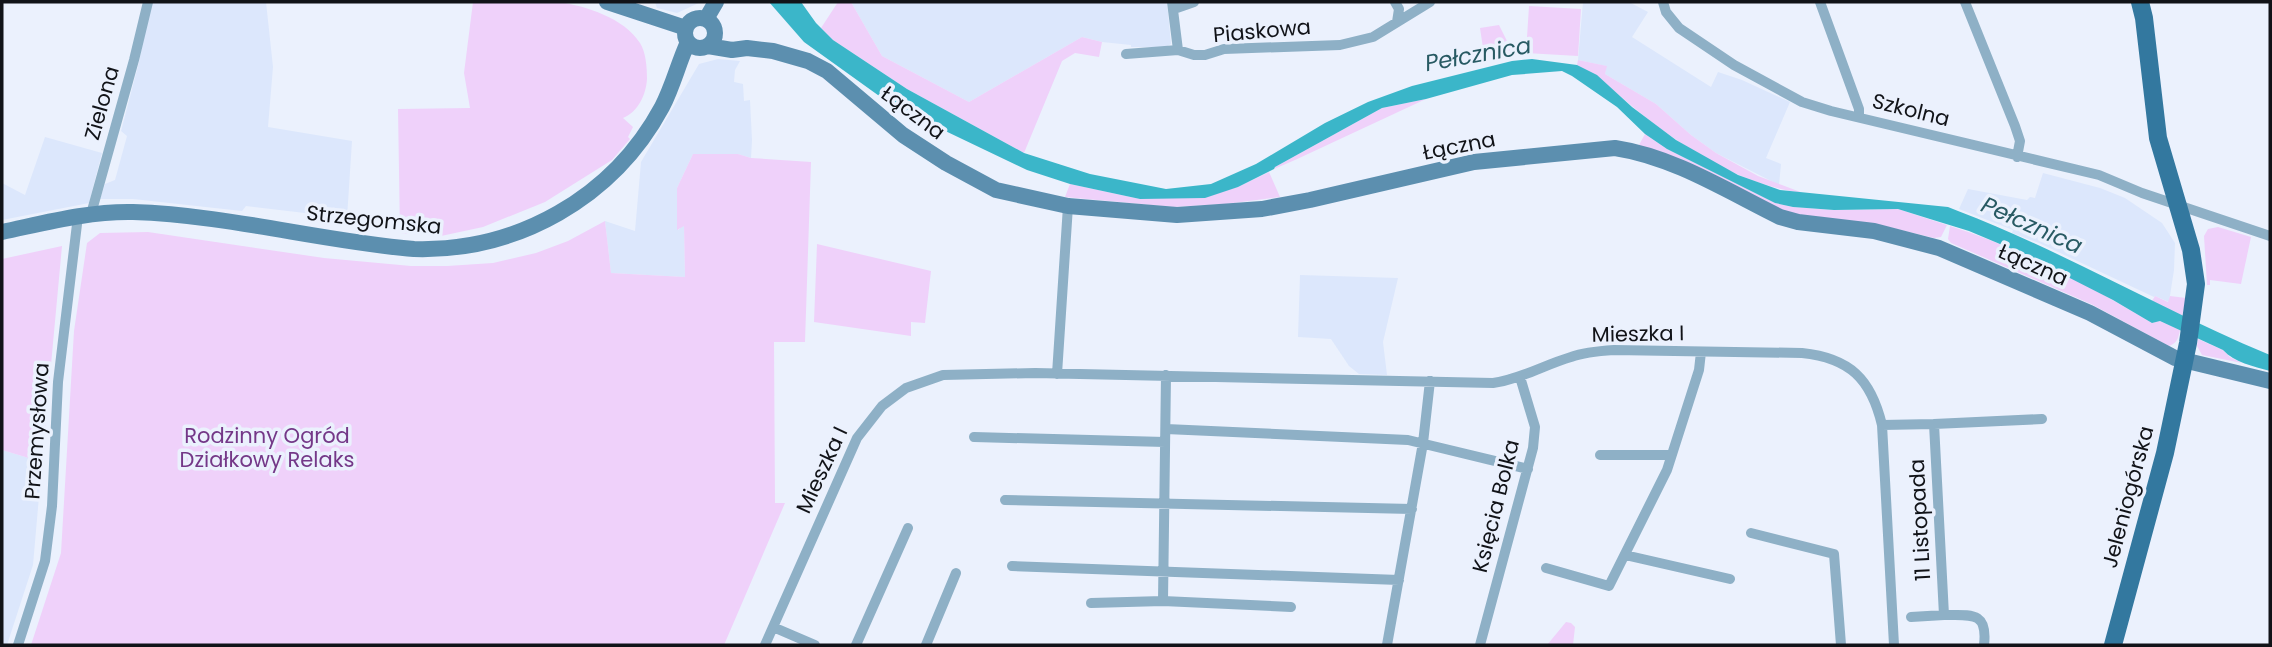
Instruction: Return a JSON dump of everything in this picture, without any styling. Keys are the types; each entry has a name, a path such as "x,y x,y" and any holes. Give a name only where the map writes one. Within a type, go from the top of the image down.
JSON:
{"main road":[{"name":"Jeleniogórska","path":"2112,645 2159,480 2187,352 2196,284 2179,205 2158,138 2140,2"}],"street":[{"name":"Zielona","path":"84,215 137,50 148,2"},
{"name":"Łączna","path":"607,2 701,36 805,60 827,71 924,151 996,190 1068,206 1177,215 1262,209 1474,162 1615,148 1661,159 1780,217 1798,222 1874,231 1939,248 2090,313 2166,354 2187,352 2270,381"},
{"name":"Strzegomska","path":"2,232 84,215 132,212 404,248 453,248 516,234 549,219 602,183 642,140 701,36 716,2"},
{"name":"Piaskowa","path":"1173,5 1194,2"},
{"path":"1395,2 1399,9 1397,22"},
{"name":"Piaskowa","path":"1126,54 1178,51 1205,55 1224,50 1340,45 1373,37 1430,2"},
{"name":"Szkolna","path":"1663,2 1666,12 1679,28 1734,65 1802,102 2099,175 2142,193 2270,236"},
{"path":"1820,2 1859,117"},
{"path":"1965,2 2014,122 2020,141 2017,157"},
{"path":"1173,5 1178,51"},
{"path":"1057,374 1068,206"},
{"name":"Przemysłowa","path":"18,645 45,561 58,382 84,215"},
{"name":"Mieszka I","path":"765,645 857,438 882,406 906,388 943,375 1166,375 1493,383 1520,377 1590,352 1701,352 1822,355 1839,361 1856,373 1868,387 1877,404 1882,425 1894,645"},
{"path":"1546,568 1609,586 1659,487 1699,370 1701,352"},
{"path":"1163,601 1166,375"},
{"name":"Księcia Bolka","path":"1480,645 1528,469 1535,427 1520,377"},
{"path":"1387,645 1423,443 1430,381"},
{"path":"1882,425 2042,419"},
{"name":"11 Listopada","path":"1934,424 1944,615"},
{"path":"1166,429 1395,439 1423,443 1528,469"},
{"path":"974,437 1165,442"},
{"path":"1600,455 1671,455"},
{"path":"1005,500 1412,509"},
{"path":"856,645 908,528"},
{"path":"1751,533 1834,554 1841,645"},
{"path":"1625,555 1730,579"},
{"path":"1012,566 1399,580"},
{"path":"926,645 956,573"},
{"path":"1091,603 1163,601 1291,607"},
{"path":"1910,617 1972,615 1980,619 1986,629 1984,645"},
{"path":"773,627 815,645"}],"shaded area":[{"path":"151,2 266,2 273,67 268,127 352,141 347,218 246,206 242,211 133,199 100,199 105,184 115,180 127,136 121,131"},
{"path":"655,2 701,2 677,13 657,8"},
{"path":"851,2 1167,2 1171,44 1166,47 1131,47 1082,37 969,102 882,56"},
{"path":"1583,2 1629,2 1648,12 1632,37 1711,87 1718,72 1790,102 1766,158 1781,164 1779,185 1716,153 1656,104 1605,74 1606,66 1578,60"},
{"path":"718,59 740,61 735,70 734,82 743,84 744,101 750,100 751,158 738,154 693,154 677,188 678,230 684,225 685,277 611,273 605,221 635,231 641,162 699,64"},
{"path":"45,137 102,153 89,203 2,220 2,183 25,195"},
{"path":"2043,173 2100,188 2125,198 2162,223 2175,243 2169,302 2012,233 2013,230 1959,209 1968,189 2027,200 2030,197 2035,198"},
{"path":"1300,275 1398,278 1383,342 1387,375 1359,374 1349,366 1331,339 1298,337"},
{"path":"2,450 42,462 33,565 7,645 2,645"}],"green space":[{"path":"473,2 559,2 604,15 633,34 642,47 647,70 643,97 633,112 623,118 633,127 628,137 630,139 612,160 545,202 483,227 441,236 400,233 398,109 470,108 464,73"},
{"path":"838,2 851,2 882,56 969,102 1082,37 1102,42 1099,57 1075,53 1062,61 1024,153 907,89 833,40 821,28"},
{"path":"1529,6 1581,9 1578,56 1526,53"},
{"path":"1499,25 1512,57 1485,61 1480,28"},
{"path":"1578,60 1607,66 1605,74 1656,104 1716,153 1758,176 1803,193 1757,182 1691,150 1600,79 1577,65"},
{"path":"1426,99 1295,160 1274,169 1382,108"},
{"path":"1645,134 1667,149 1775,203 1834,210 1898,209 1947,225 1941,237 1934,238 1876,224 1793,215 1639,145"},
{"name":"Rodzinny Ogród Działkowy Relaks","path":"693,154 738,154 751,158 811,162 805,342 774,342 775,503 785,503 724,645 31,645 61,553 74,331 87,243 100,233 148,232 324,258 411,266 447,266 493,263 536,253 568,241 605,221 611,273 685,277 684,226 677,230 677,188"},
{"path":"1269,172 1280,197 1173,207 1065,197 1070,184 1140,199 1238,187"},
{"path":"1950,226 2003,245 2054,268 2152,323 2160,321 2180,330 2177,340 2169,346 2091,304 1951,243 1948,239"},
{"path":"2218,227 2251,237 2241,284 2210,280 2210,285 2207,285 2204,236 2208,229"},
{"path":"817,244 931,271 925,323 911,322 911,336 814,322"},
{"path":"62,246 42,462 2,450 2,259"},
{"path":"2155,296 2168,302 2170,296 2186,298 2182,316 2152,301"},
{"path":"2198,339 2223,350 2242,363 2202,355 2197,346"},
{"path":"1566,622 1575,627 1573,645 1547,645"}],"water":[{"path":"769,2 801,2 833,40 907,89 1024,153 1090,174 1166,189 1211,184 1256,164 1325,123 1368,102 1412,86 1512,61 1532,59 1577,65 1597,75 1632,107 1676,140 1738,175 1780,190 1948,207 1998,227 2270,355 2270,371 2239,361 2223,350 2160,321 2152,323 2019,252 1969,231 1898,209 1834,210 1775,203 1667,149 1645,134 1617,107 1562,71 1512,75 1426,99 1382,108 1274,169 1238,187 1205,198 1140,199 1070,184 1027,170 914,116 882,98 804,42"}],"water label":[{"name":"Pełcznica","path":"1478,54"},
{"name":"Pełcznica","path":"2032,225"}]}
